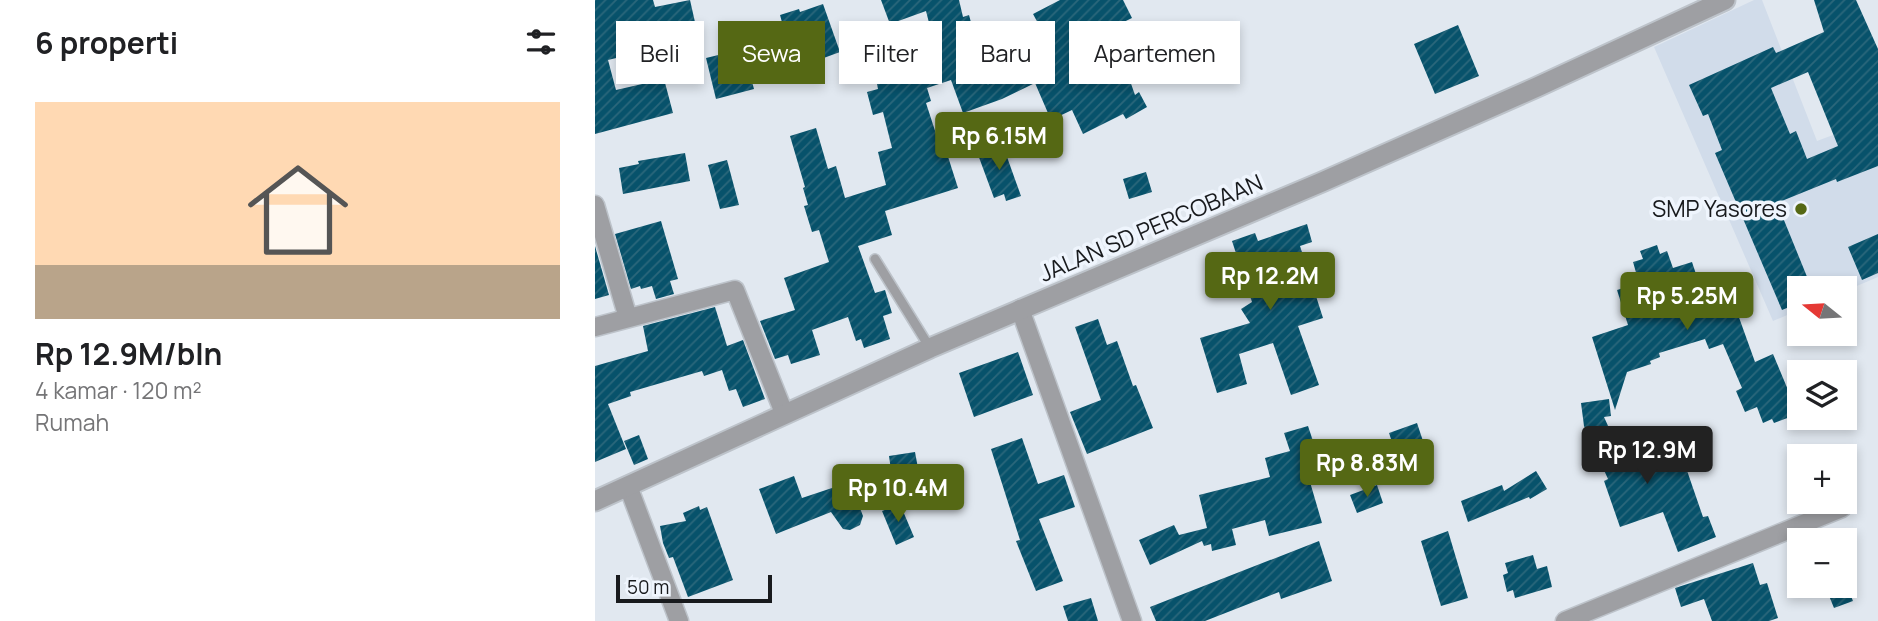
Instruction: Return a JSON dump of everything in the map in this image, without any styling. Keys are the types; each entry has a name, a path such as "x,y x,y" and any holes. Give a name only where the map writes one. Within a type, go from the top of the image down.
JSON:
{"street":[{"name":"JALAN SD PERCOBAAN","path":"595,501 930,348 1537,88 1725,0"},
{"path":"595,205 628,318"},
{"path":"595,327 735,290 784,413"},
{"path":"1020,309 1132,621"},
{"path":"628,486 678,621"},
{"path":"1565,621 1827,514"}],"lane":[{"path":"876,259 930,348"}],"shaded area":[{"name":"SMP Yasores","path":"1754,0 1762,0 1817,141 1878,118 1878,277 1857,286 1857,276 1787,276 1787,315 1773,321 1654,47"}],"building":[{"path":"595,0 653,0 655,7 690,0 695,21 616,21 616,58 608,60 616,90 642,84 665,84 673,113 595,134"},
{"path":"881,0 959,0 963,17 969,15 971,21 956,21 956,84 1033,84 963,113 951,80 942,83 942,21 929,21 926,11 898,21 889,21"},
{"path":"1060,0 1123,0 1132,18 1126,21 1069,21 1069,84 1131,84 1135,95 1139,92 1147,107 1126,119 1123,114 1083,134 1072,110 1051,120 1035,84 1055,84 1055,21 1037,21 1033,14"},
{"path":"1814,0 1856,0 1878,49 1878,166 1837,182 1836,179 1777,203 1807,276 1787,276 1787,308 1782,310 1715,153 1722,150 1708,114 1703,116 1689,85 1773,47 1776,53 1824,32","holes":["1808,72 1838,146 1807,159 1796,131 1790,134 1771,88"]},
{"path":"823,4 839,52 825,58 825,21 782,21 780,15 799,9 800,12"},
{"path":"1458,25 1479,76 1435,94 1414,44"},
{"path":"718,55 718,84 753,84 754,89 716,99 706,58"},
{"path":"877,84 939,84 927,88 931,101 926,103 939,143 943,141 958,188 885,211 892,235 858,246 875,293 885,290 892,313 883,316 890,339 864,348 861,339 856,341 848,317 812,330 820,355 791,364 788,355 775,359 760,321 795,310 784,278 829,262 819,230 812,232 804,206 808,205 803,188 805,187 790,136 816,128 828,169 836,166 845,198 886,185 878,152 892,148 883,112 873,115 867,92 878,89"},
{"path":"1002,143 1021,196 1006,201 1004,194 994,198 977,152"},
{"path":"685,153 690,181 623,194 619,168 639,164 638,161"},
{"path":"727,160 739,205 720,209 708,165"},
{"path":"1146,172 1152,192 1129,199 1123,179"},
{"path":"661,221 678,279 670,281 674,294 656,299 652,286 631,289 615,234"},
{"path":"1307,224 1312,242 1300,246 1323,318 1298,326 1319,385 1291,395 1273,343 1239,354 1247,384 1217,393 1200,338 1250,323 1241,309 1252,302 1232,241 1255,233 1258,241"},
{"path":"1878,234 1878,273 1862,280 1848,247"},
{"path":"1657,245 1660,254 1667,251 1673,268 1692,262 1699,283 1721,276 1724,286 1727,284 1755,362 1773,354 1787,387 1787,418 1774,423 1772,419 1763,423 1757,407 1745,412 1736,391 1742,388 1723,344 1709,349 1705,339 1659,353 1660,357 1650,361 1651,364 1627,372 1615,410 1592,337 1628,325 1617,290 1639,283 1633,262 1643,259 1640,251"},
{"path":"595,246 609,295 595,299"},
{"path":"715,307 727,346 743,340 765,399 743,407 736,389 729,391 722,370 704,376 702,371 630,392 631,396 608,404 626,449 595,462 595,366 648,351 643,326"},
{"path":"1098,319 1107,345 1117,341 1133,386 1136,385 1153,428 1087,454 1070,412 1101,400 1075,327"},
{"path":"1018,352 1033,395 974,417 959,373"},
{"path":"1609,399 1611,416 1604,417 1629,472 1641,467 1643,472 1683,459 1703,517 1708,516 1716,537 1678,552 1663,512 1620,527 1604,481 1608,479 1584,426 1581,403"},
{"path":"1417,423 1430,462 1402,472 1389,433"},
{"path":"1308,426 1325,477 1310,482 1322,523 1269,536 1265,520 1232,529 1236,545 1212,551 1211,544 1204,546 1202,541 1150,565 1139,540 1174,525 1179,535 1207,528 1199,495 1270,477 1265,458 1290,451 1284,433"},
{"path":"639,435 648,459 634,465 624,441"},
{"path":"1022,438 1038,484 1064,475 1075,507 1039,519 1063,581 1036,591 1016,541 1020,540 991,449"},
{"path":"915,452 920,479 893,484 889,456"},
{"path":"1536,471 1547,489 1530,499 1529,497 1468,522 1461,501 1502,485 1504,491"},
{"path":"794,476 802,498 850,482 863,516 860,525 850,530 843,529 831,512 776,534 759,489"},
{"path":"1377,485 1383,503 1357,513 1350,495"},
{"path":"900,504 914,537 896,545 882,511"},
{"path":"699,506 700,510 707,507 733,580 688,597 673,557 669,558 663,543 660,526 686,521 683,513"},
{"path":"1448,531 1468,598 1441,606 1421,541"},
{"path":"1319,541 1332,581 1281,599 1279,592 1205,621 1156,621 1150,607"},
{"path":"1533,555 1537,569 1547,566 1552,587 1515,598 1513,590 1507,592 1503,575 1508,573 1505,563"},
{"path":"1753,563 1760,585 1767,583 1778,618 1769,621 1712,621 1704,599 1681,607 1675,588"},
{"path":"1091,598 1098,621 1068,621 1063,606"},
{"path":"1830,598 1852,598 1853,601 1834,608"}],"place":[{"name":"SMP Yasores","path":"1801,209"}]}
